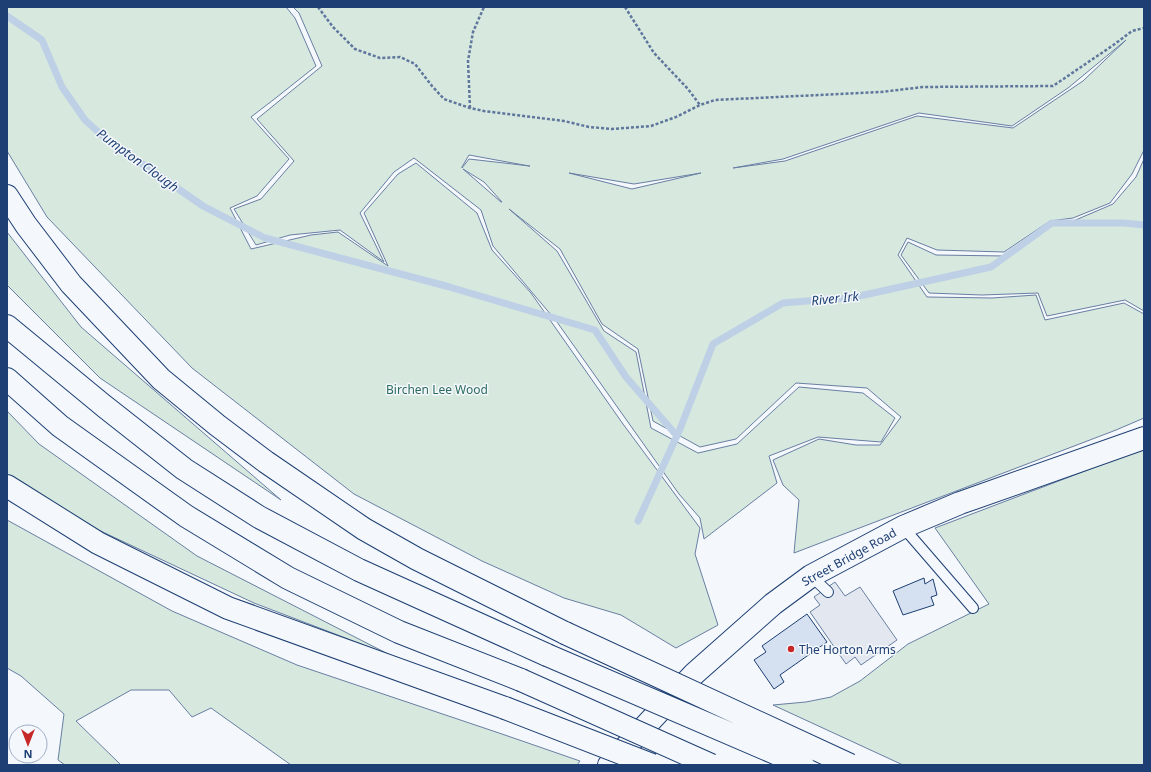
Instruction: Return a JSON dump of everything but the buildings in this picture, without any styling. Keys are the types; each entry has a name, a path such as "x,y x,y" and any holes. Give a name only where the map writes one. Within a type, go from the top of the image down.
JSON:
{"main road":[{"path":"7,196 26,225 71,284 161,379 217,425 266,462 364,529 417,559 565,633 850,765"},
{"path":"7,326 104,406 184,469 259,517 359,570 547,655 803,765"},
{"path":"7,379 60,426 179,511 288,578 399,632 521,680 711,765"},
{"name":"Street Bridge Road","path":"609,765 694,674 773,604 811,576 903,527 960,503 1144,438"},
{"path":"7,486 98,543 228,608 505,708 652,765"}],"lane":[{"path":"903,527 972,608"},
{"path":"811,576 828,592"}],"path":[{"path":"318,7 333,27 355,49 380,58 400,58 415,64 444,99 484,111 564,121 590,127 612,129 651,126 715,100 881,92 922,87 1053,86 1132,31 1144,28"},
{"path":"470,108 468,61 473,32 484,7"},
{"path":"625,7 654,53 688,88 700,105"}],"green space":[{"name":"Birchen Lee Wood","path":"7,7 286,7 295,18 316,66 251,117 289,159 257,196 230,208 251,249 311,235 338,232 388,266 364,213 398,174 416,163 477,213 492,250 531,293 623,424 700,528 695,554 718,625 676,648 621,615 564,598 482,561 354,494 192,368 47,217 7,151"},
{"path":"293,7 1144,7 1144,150 1132,174 1110,203 1073,218 1050,221 1004,252 937,250 907,238 898,255 927,297 992,298 1036,295 1045,320 1124,303 1144,314 1144,418 794,553 799,500 783,485 773,460 819,439 856,445 880,445 901,417 867,388 796,383 736,439 700,447 653,421 638,349 602,324 560,249 509,209 557,251 604,331 636,352 651,428 698,453 737,444 799,387 863,393 895,418 881,442 818,437 769,456 777,483 704,539 700,518 679,494 557,322 493,246 481,210 414,158 394,172 360,213 384,262 340,230 290,235 256,245 234,209 261,199 294,161 257,119 322,66 299,13","holes":["1126,40 1083,81 1013,128 917,116 785,161 733,168 783,159 919,113 1012,126 1068,88","469,155 527,166 469,159 462,168","463,169 484,182 501,202","569,173 634,184 701,173 632,189"]},
{"path":"1144,159 1144,311 1125,300 1047,316 1038,293 982,295 929,293 901,255 908,242 936,255 1005,256 1050,223 1071,222 1113,204 1136,177"},
{"path":"7,232 81,327 281,500 100,378 7,285"},
{"path":"7,411 39,444 197,556 390,655 254,603 92,527 7,475"},
{"path":"1144,449 1144,765 903,765 773,705 806,702 831,697 860,681 908,644 989,604 935,528"},
{"path":"7,520 172,611 297,665 580,761 577,765 291,765 211,708 192,717 169,690 131,690 76,721 121,765 65,765 58,760 64,714 21,676 7,668"}],"shaded area":[{"path":"835,582 845,596 860,587 897,640 861,665 855,657 846,664 810,612 820,605 814,597"}],"waterway":[{"name":"Pumpton Clough","path":"7,16 42,40 62,87 85,120 105,138 203,206 265,238 446,286 595,330 626,377 677,436"},
{"name":"River Irk","path":"638,521 680,429 713,344 783,303 855,297 991,267 1052,223 1124,223 1144,225"}],"place":[{"name":"The Horton Arms","path":"791,649"}]}
